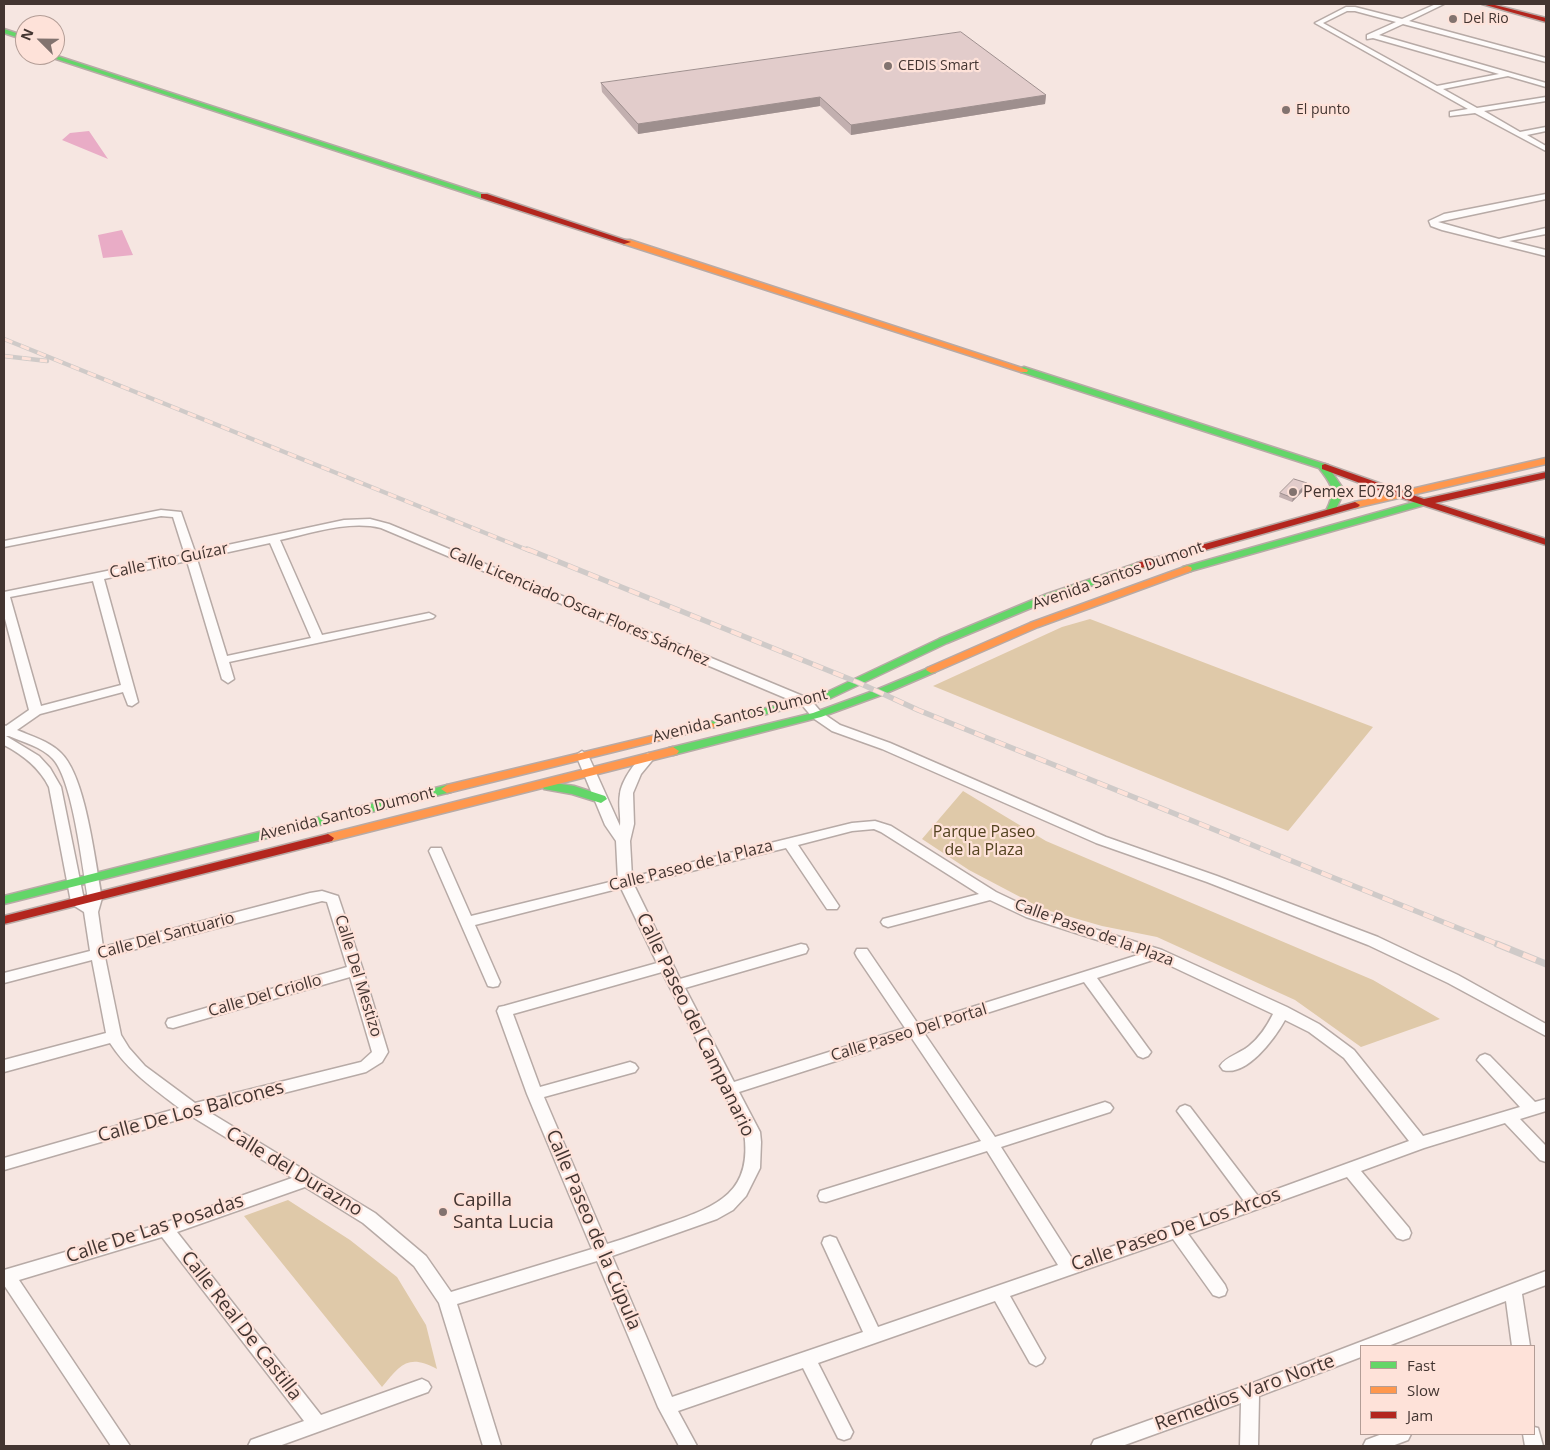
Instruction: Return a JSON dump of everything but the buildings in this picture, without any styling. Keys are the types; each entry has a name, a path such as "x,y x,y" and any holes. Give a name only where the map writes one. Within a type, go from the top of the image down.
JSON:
{"main road":[{"path":"1486,4 1546,20"},
{"path":"1519,4 1546,11"},
{"path":"65,51 1362,468"},
{"path":"65,61 1322,466 1398,494 1546,542"},
{"path":"382,162 394,156"},
{"name":"Avenida Santos Dumont","path":"4,900 582,755 806,702 826,696 944,641 1051,596 1156,560 1398,494 1544,464"},
{"path":"1322,466 1339,490 1339,496 1331,511"},
{"name":"Avenida Santos Dumont","path":"93,905 537,785 817,715 870,696 1034,626 1171,573 1425,502 1546,475"},
{"path":"1400,480 1468,502"},
{"path":"537,785 574,790 601,799"},
{"path":"4,920 78,902"}],"street":[{"path":"1356,44 1440,4"},
{"path":"1546,60 1348,8 1320,21 1319,24 1546,149"},
{"path":"1373,36 1546,85"},
{"path":"1438,88 1509,74"},
{"path":"1453,114 1546,99"},
{"path":"1520,134 1546,129"},
{"path":"1546,197 1444,217 1433,221 1445,228 1546,253"},
{"path":"1498,241 1546,231"},
{"path":"4,544 172,512 178,515 228,679"},
{"name":"Calle Licenciado Oscar Flores Sánchez","path":"334,525 358,522 385,526 806,702 817,715 836,728 886,746 1101,840 1212,879 1373,940 1453,979 1546,1031"},
{"name":"Calle Tito Guízar","path":"4,595 98,577 334,525"},
{"path":"274,539 318,640"},
{"path":"98,577 132,702"},
{"path":"4,595 36,711"},
{"path":"223,660 428,616"},
{"path":"93,905 78,902 55,787 51,776 42,765 5,733 36,711 128,687"},
{"name":"Calle del Durazno","path":"5,733 47,748 57,756 67,770 74,789 92,878 98,954 114,1036 124,1052 140,1070 193,1110 369,1218 420,1261 447,1300 492,1446"},
{"path":"582,755 612,825 623,842"},
{"name":"Calle Paseo del Campanario","path":"447,1300 604,1253 718,1212 734,1199 745,1186 752,1172 756,1154 752,1132 625,882 623,842 626,824 626,793 635,773 649,758"},
{"name":"Calle Paseo de la Plaza","path":"466,922 789,842 852,827 875,824 991,895 1031,914 1158,954 1314,1028 1349,1054 1420,1143"},
{"path":"789,842 832,906"},
{"path":"436,851 493,982"},
{"path":"888,922 991,895"},
{"name":"Calle Del Santuario","path":"4,978 310,898 328,897"},
{"name":"Calle Del Mestizo","path":"328,897 333,899 336,906 380,1047 377,1058"},
{"path":"676,985 801,949"},
{"path":"862,953 991,1144 1069,1268"},
{"name":"Calle Paseo Del Portal","path":"730,1089 1158,954"},
{"name":"Calle Paseo de la Cúpula","path":"666,966 504,1011 535,1094 604,1253 667,1407 688,1446"},
{"name":"Calle Del Criollo","path":"173,1023 356,970"},
{"path":"1088,977 1143,1052"},
{"path":"1228,1066 1255,1050 1269,1037 1282,1012"},
{"path":"4,1066 114,1036"},
{"name":"Calle De Los Balcones","path":"4,1164 193,1110 366,1066 377,1058"},
{"path":"1485,1060 1539,1107"},
{"path":"535,1094 630,1068"},
{"name":"Calle Paseo De Los Arcos","path":"667,1407 1255,1204 1420,1143 1539,1107"},
{"path":"826,1196 1105,1108"},
{"path":"1185,1111 1255,1204"},
{"path":"1509,1116 1546,1156"},
{"path":"1350,1168 1403,1233"},
{"name":"Calle De Las Posadas","path":"5,1276 165,1228 306,1180"},
{"name":"Calle Real De Castilla","path":"165,1228 318,1424"},
{"path":"1177,1231 1219,1290"},
{"path":"830,1243 873,1335"},
{"path":"5,1276 121,1446"},
{"path":"1372,1345 1546,1278"},
{"path":"1513,1290 1520,1345"},
{"path":"999,1292 1036,1358"},
{"name":"Remedios Varo Norte","path":"1100,1446 1250,1392 1360,1349"},
{"path":"806,1359 844,1432"},
{"path":"257,1446 422,1387"},
{"path":"1249,1446 1250,1392"},
{"path":"1372,1446 1400,1435"}],"green space":[{"path":"1090,619 1373,727 1288,831 933,686 1062,627"},
{"name":"Parque Paseo de la Plaza","path":"963,791 1046,841 1373,980 1440,1019 1361,1047 1295,1000 1157,937 1102,926 1043,909 969,870 922,839"},
{"path":"288,1200 350,1240 397,1277 426,1325 437,1369 419,1362 405,1364 382,1387 244,1216"}],"shaded area":[{"path":"89,131 108,159 62,140 70,133"},
{"path":"122,230 133,255 103,258 98,235"}],"railway":[{"path":"4,339 530,551"},
{"path":"4,356 47,361"},
{"path":"527,549 857,682 918,710 1500,945"},
{"path":"1497,944 1546,964"}],"traffic: fast":[{"path":"4,31 15,35"},
{"path":"65,61 484,196"},
{"path":"1024,370 1325,467"},
{"path":"1322,466 1335,483 1338,491 1331,511"},
{"path":"1187,569 1425,502"},
{"path":"710,725 827,696 943,641 1051,596 1141,565"},
{"path":"673,751 817,715 880,692 931,670"},
{"path":"548,786 574,790 601,799"},
{"path":"4,900 447,789"}],"traffic: slow":[{"path":"627,242 1024,370"},
{"path":"1355,505 1546,461"},
{"path":"931,670 1034,625 1187,569"},
{"path":"447,789 710,725"},
{"path":"328,838 673,751"}],"traffic: jam":[{"path":"1485,4 1546,20"},
{"path":"484,196 627,242"},
{"path":"1325,467 1398,494 1546,542"},
{"path":"1425,502 1546,475"},
{"path":"1141,565 1355,505"},
{"path":"4,920 328,838"}],"place":[{"name":"Del Rio","path":"1453,19"},
{"name":"CEDIS Smart","path":"888,66"},
{"name":"El punto","path":"1286,110"},
{"name":"Pemex E07818","path":"1293,492"},
{"name":"Capilla Santa Lucia","path":"443,1212"}]}
